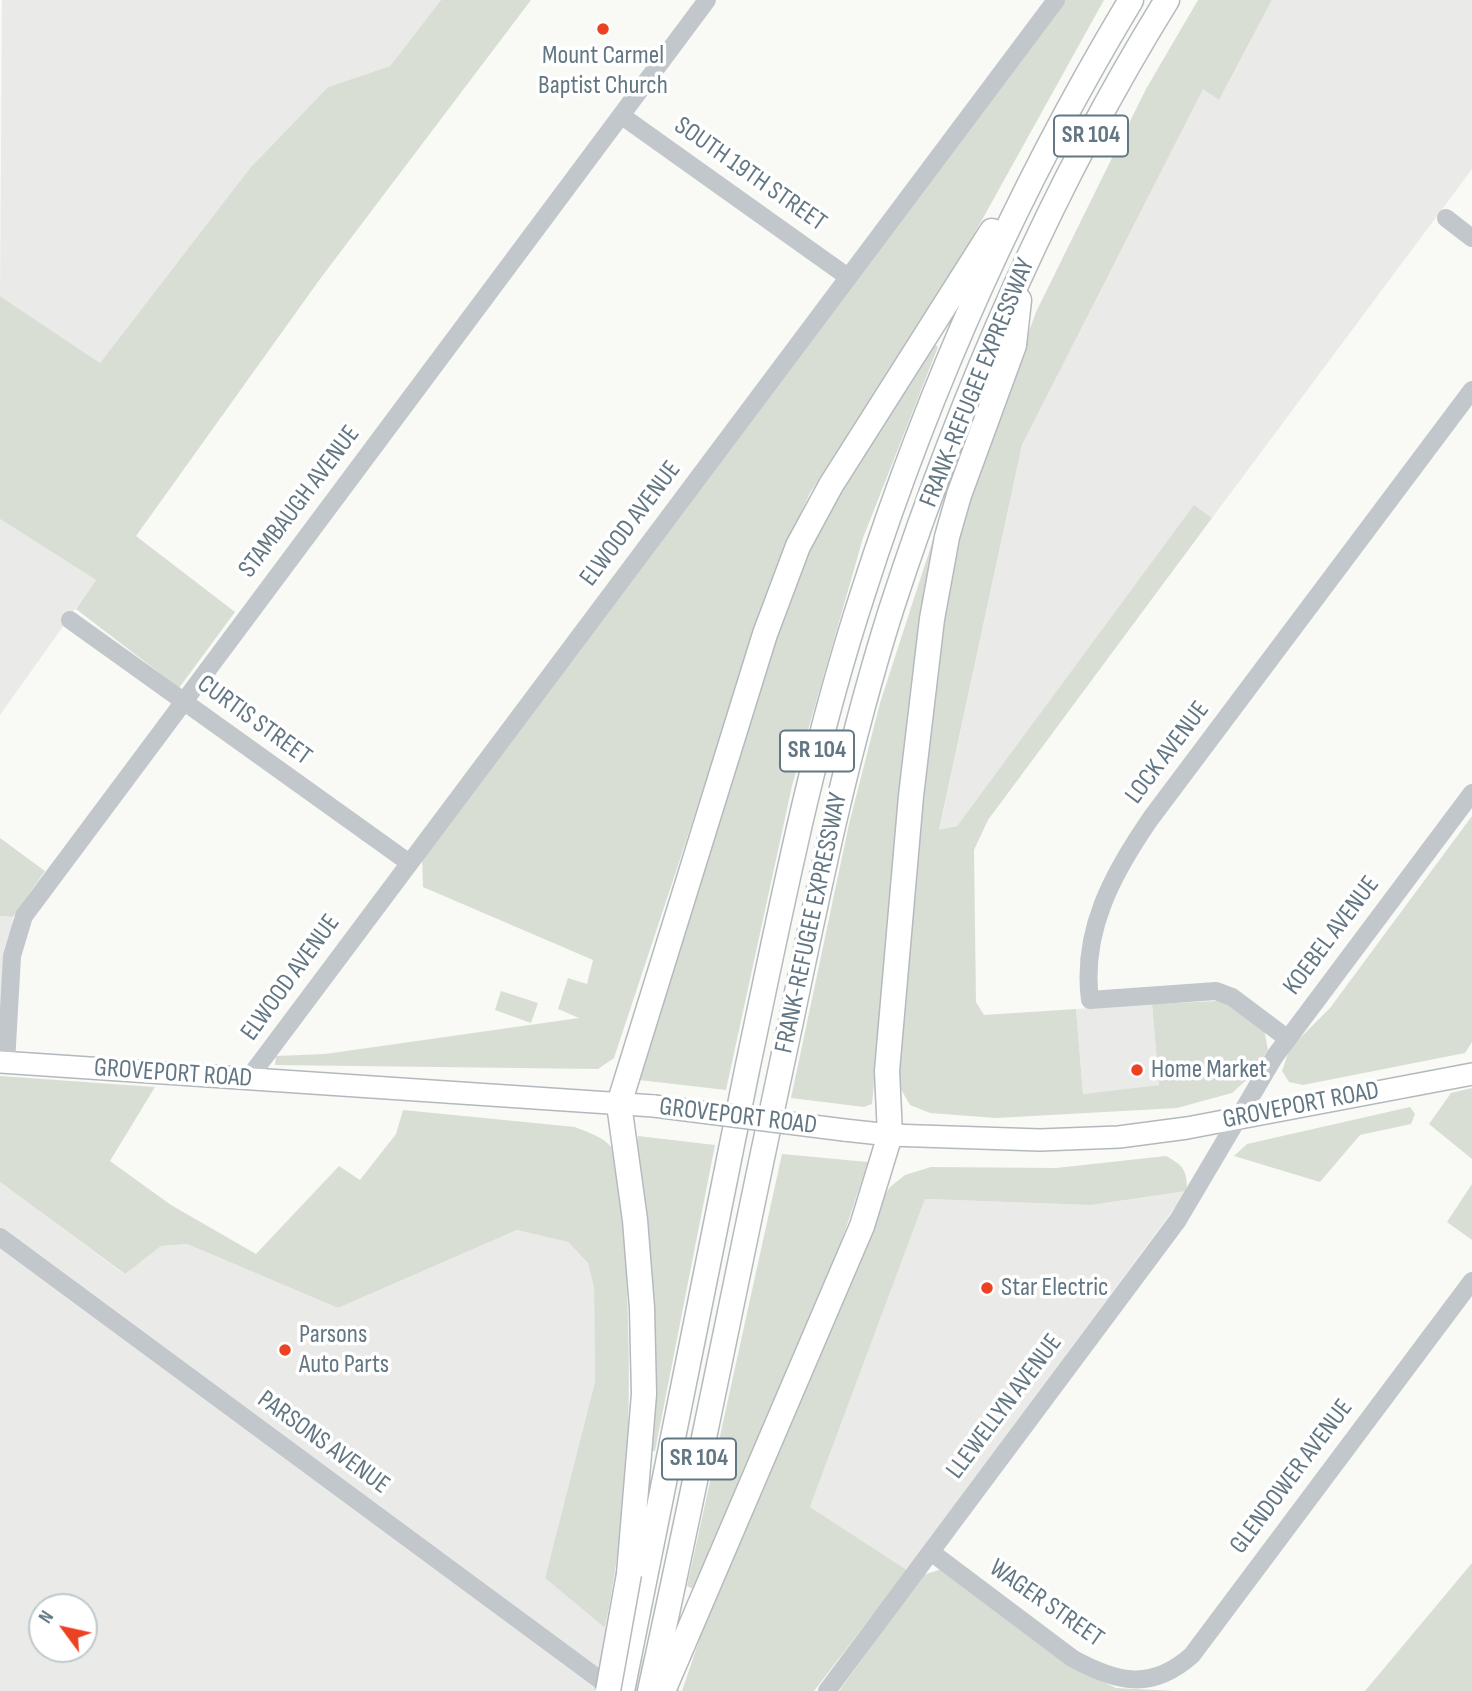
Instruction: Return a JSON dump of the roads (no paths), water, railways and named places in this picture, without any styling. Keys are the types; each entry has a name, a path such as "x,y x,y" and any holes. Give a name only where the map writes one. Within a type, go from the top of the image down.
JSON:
{"highway":[{"name":"FRANK-REFUGEE EXPRESSWAY","path":"622,1691 636,1579 771,958 824,725 863,592 902,481 968,314 1019,207 1131,0"},
{"name":"FRANK-REFUGEE EXPRESSWAY","path":"650,1691 837,802 891,611 927,505 1021,275 1076,163 1167,0"},
{"path":"608,1691 636,1579 644,1382 642,1308 635,1220 619,1104 765,634 798,546 831,485 993,230 1019,207"},
{"path":"663,1691 696,1608 862,1226 890,1135 887,1071 911,796 932,619 947,537 959,495 1014,345 1021,275"}],"main road":[{"name":"GROVEPORT ROAD","path":"3,1063 654,1106 890,1135 1040,1140 1119,1137 1472,1074"}],"street":[{"name":"STAMBAUGH AVENUE","path":"3,1063 12,957 18,927 707,0"},
{"name":"ELWOOD AVENUE","path":"248,1079 1056,0"},
{"name":"SOUTH 19TH STREET","path":"622,116 848,277"},
{"path":"1446,218 1472,238"},
{"name":"LOCK AVENUE","path":"1288,1039 1232,997 1216,991 1090,1000 1087,975 1096,923 1118,870 1151,818 1472,390"},
{"name":"CURTIS STREET","path":"70,620 408,862"},
{"name":"KOEBEL AVENUE","path":"1242,1116 1288,1039 1472,793"},
{"name":"LLEWELLYN AVENUE","path":"827,1691 1178,1220 1242,1116"},
{"name":"PARSONS AVENUE","path":"0,1237 615,1691"},
{"name":"GLENDOWER AVENUE","path":"1139,1682 1169,1675 1192,1655 1472,1281"},
{"name":"WAGER STREET","path":"931,1552 1072,1658 1117,1680 1139,1682"}],"place":[{"name":"Mount Carmel Baptist Church","path":"603,29"},
{"name":"Home Market","path":"1137,1070"},
{"name":"Star Electric","path":"987,1288"},
{"name":"Parsons Auto Parts","path":"285,1350"}]}
